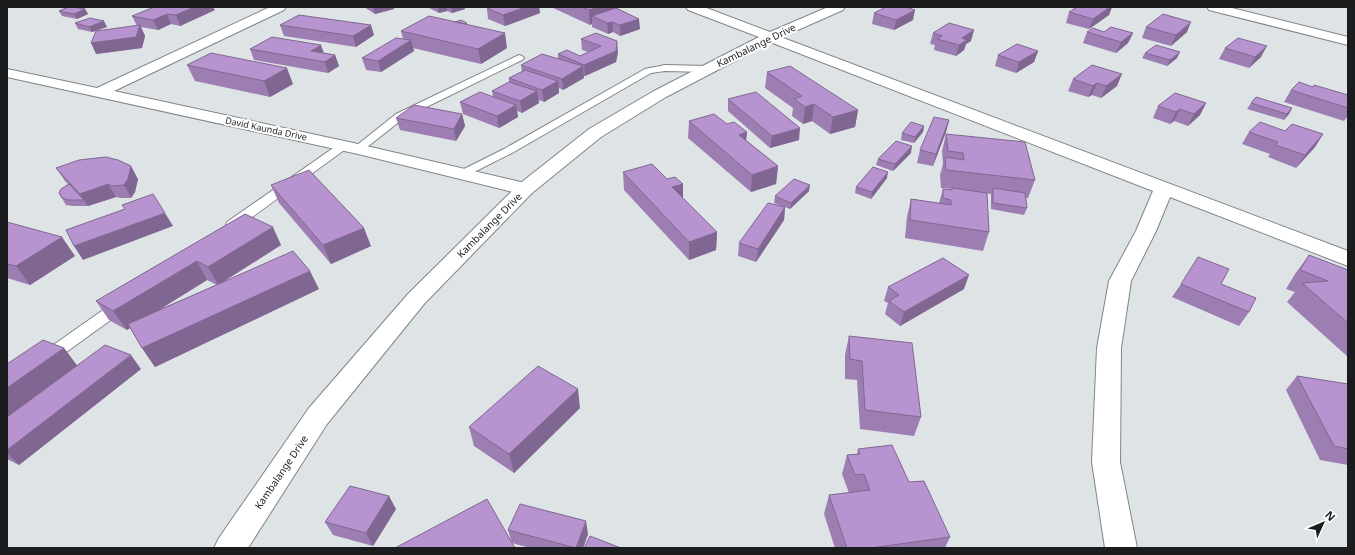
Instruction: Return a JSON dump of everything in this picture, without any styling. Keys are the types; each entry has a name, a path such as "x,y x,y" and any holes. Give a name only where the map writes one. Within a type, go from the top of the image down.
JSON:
{"street":[{"path":"98,93 280,7"},
{"path":"692,7 1348,259"},
{"name":"Kambalange Drive","path":"230,548 318,416 416,299 525,189 595,133 660,94 770,37 839,7"},
{"path":"1213,7 1348,41"},
{"name":"David Kaunda Drive","path":"7,73 351,147 525,189"},
{"path":"1121,548 1106,462 1109,348 1120,281 1146,231 1164,188"}],"lane":[{"path":"220,233 400,116 519,58"},
{"path":"462,174 508,151 648,71 665,68 707,69"},
{"path":"33,367 130,298"}],"building":[{"path":"68,7 85,9 74,14 59,11"},
{"path":"154,7 194,7 176,15 167,14 153,20 132,16"},
{"path":"526,7 503,15 487,8"},
{"path":"582,7 598,7 589,10"},
{"path":"886,7 906,7 915,10 896,20 874,13"},
{"path":"1077,7 1110,7 1093,19 1069,12"},
{"path":"616,8 639,19 620,25 612,22 607,23 592,16"},
{"path":"1163,14 1191,22 1176,35 1146,27"},
{"path":"299,15 371,25 353,36 280,25"},
{"path":"429,16 505,33 478,49 401,31"},
{"path":"90,18 104,21 89,27 75,23"},
{"path":"461,20 467,23 455,22"},
{"path":"949,23 974,30 962,38 967,40 959,45 937,39 942,36 933,33"},
{"path":"140,25 136,37 91,43 96,31"},
{"path":"1111,27 1133,33 1121,42 1087,32 1093,28 1104,32"},
{"path":"596,33 617,41 616,51 584,65 558,54 567,50 580,56 601,46 581,39"},
{"path":"272,37 321,45 311,51 335,55 325,62 250,49"},
{"path":"396,38 411,40 378,61 362,58"},
{"path":"1238,38 1267,46 1255,57 1225,48"},
{"path":"1017,44 1038,51 1019,62 998,55"},
{"path":"1156,45 1180,52 1170,60 1145,53"},
{"path":"211,53 287,68 264,81 187,65"},
{"path":"542,54 583,66 562,79 521,65"},
{"path":"1092,65 1122,74 1106,86 1097,83 1093,86 1073,79"},
{"path":"790,66 858,110 833,117 814,104 805,107 794,99 802,96 767,72"},
{"path":"525,70 558,81 542,90 509,78"},
{"path":"509,82 537,91 520,101 492,91"},
{"path":"1299,82 1313,87 1314,85 1348,95 1348,108 1291,90"},
{"path":"480,92 516,105 497,116 460,102"},
{"path":"756,92 800,128 772,136 728,99"},
{"path":"1175,93 1206,103 1194,114 1180,109 1176,112 1158,106"},
{"path":"1256,97 1292,108 1287,114 1251,103"},
{"path":"414,105 462,114 454,129 396,118"},
{"path":"714,114 727,124 734,122 747,132 739,135 778,166 752,175 689,121"},
{"path":"934,117 949,120 936,154 920,150"},
{"path":"911,122 924,126 915,137 902,133"},
{"path":"1260,122 1285,131 1292,124 1323,134 1305,155 1275,145 1278,142 1249,132"},
{"path":"946,134 1025,142 1035,180 946,170 945,157 964,160 963,153 948,151"},
{"path":"896,141 912,146 895,164 878,159"},
{"path":"106,157 118,160 131,166 128,179 124,185 112,186 108,184 80,194 56,168 79,160"},
{"path":"652,164 667,179 675,177 683,184 672,187 717,232 689,242 623,172"},
{"path":"873,167 888,172 872,192 856,187"},
{"path":"309,170 364,228 323,245 271,185"},
{"path":"794,179 810,185 791,203 775,196"},
{"path":"69,184 84,200 68,200 62,198 59,193 61,189"},
{"path":"952,188 987,193 989,232 910,220 911,199 951,205 951,200 943,198 943,189 952,190"},
{"path":"993,188 1025,193 1027,208 993,203"},
{"path":"153,194 165,213 74,246 66,230 125,209 122,205"},
{"path":"768,203 785,207 758,249 739,243"},
{"path":"245,214 273,227 208,267 197,261 113,311 96,301"},
{"path":"7,222 62,237 16,266 7,264"},
{"path":"293,251 310,271 142,348 128,324"},
{"path":"1309,255 1348,270 1348,323 1302,283 1328,281 1300,270"},
{"path":"1198,257 1229,269 1221,284 1256,298 1249,312 1181,284"},
{"path":"943,258 969,275 904,312 889,301 899,295 888,287"},
{"path":"849,336 912,343 921,417 865,410 862,361 850,359"},
{"path":"43,340 64,348 7,388 7,364"},
{"path":"105,345 131,355 7,450 7,417"},
{"path":"538,366 578,389 509,454 469,427"},
{"path":"1297,376 1348,384 1348,449 1334,446"},
{"path":"892,445 909,482 924,481 950,537 871,548 847,548 829,495 870,490 864,474 855,475 847,455 860,454 858,449"},
{"path":"350,486 389,496 366,533 325,522"},
{"path":"487,499 515,548 395,548"},
{"path":"520,504 586,521 576,548 508,530"},
{"path":"590,536 621,548 584,548"}]}
